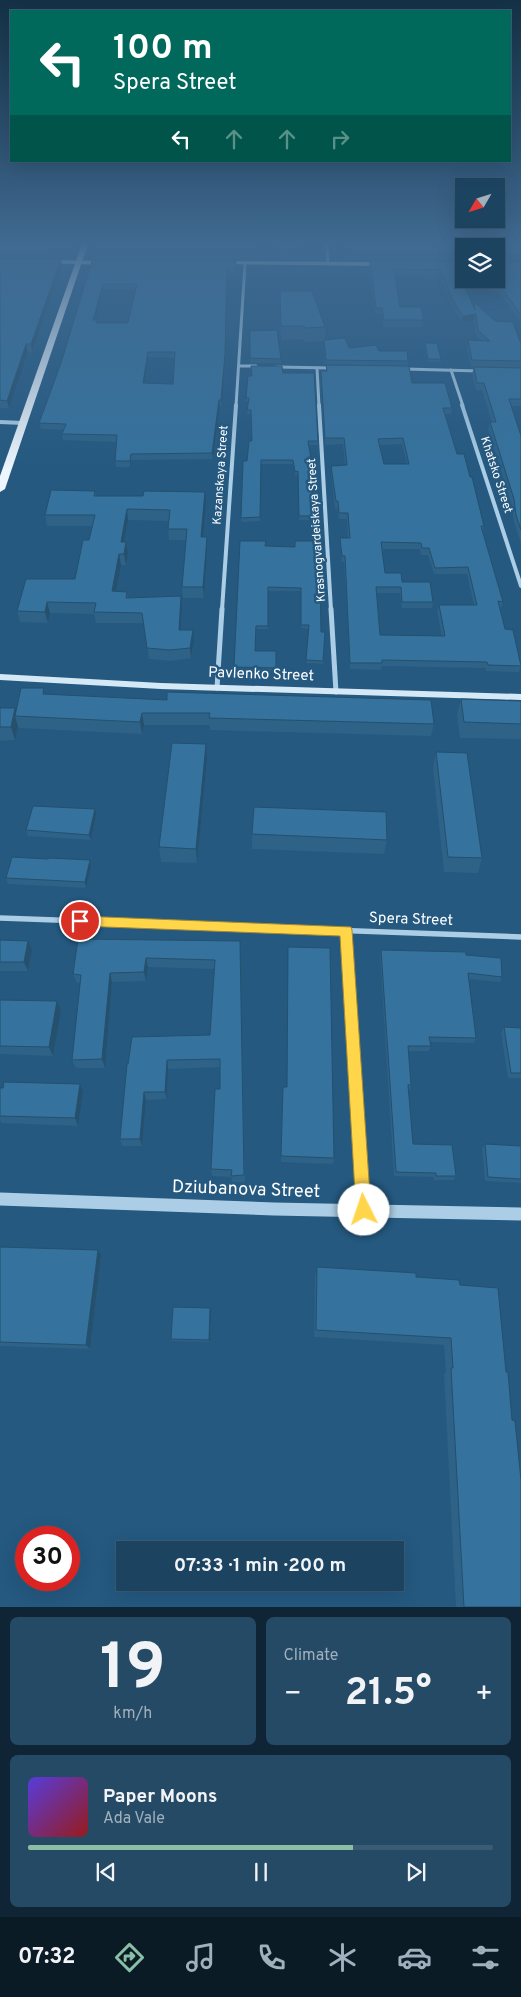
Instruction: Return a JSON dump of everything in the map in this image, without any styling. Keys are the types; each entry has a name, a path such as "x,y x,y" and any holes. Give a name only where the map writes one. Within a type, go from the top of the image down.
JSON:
{"main road":[{"path":"0,489 59,319"},
{"name":"Pavlenko Street","path":"0,677 217,688 521,697"}],"street":[{"name":"Kazanskaya Street","path":"217,688 242,319"},
{"path":"239,366 257,366"},
{"path":"267,366 336,368"},
{"name":"Krasnogvardeiskaya Street","path":"317,368 336,692"},
{"path":"403,369 481,371"},
{"name":"Khatsko Street","path":"451,370 521,586"},
{"path":"0,422 23,423"},
{"name":"Spera Street","path":"0,918 521,937"},
{"path":"346,930 364,1210"},
{"name":"Dziubanova Street","path":"0,1199 274,1209 521,1214"}],"building":[{"path":"0,319 40,319 31,344 26,344 7,401 0,400"},
{"path":"74,319 93,319 97,320 96,323 128,323 129,319 226,319 221,400 219,400 212,453 131,454 130,461 115,461 117,435 62,434 66,424 39,423 61,363","holes":["148,352 175,352 173,384 143,383"]},
{"path":"281,319 322,319 325,327 305,328 304,326 281,326"},
{"path":"384,319 424,319 384,320"},
{"path":"477,319 513,322 521,344 521,361 472,360 468,340 490,341 478,330"},
{"path":"277,330 281,359 250,358 250,331"},
{"path":"345,338 349,348 376,345 379,351 407,351 408,361 326,360 324,340"},
{"path":"425,343 437,343 441,359 428,359"},
{"path":"326,365 409,366 412,383 445,383 452,408 443,408 457,454 464,454 470,477 472,477 484,526 481,526 503,602 498,601 505,629 513,630 521,666 488,665 487,662 382,660 382,663 350,663 345,556 342,556 340,538 350,538 348,513 339,513 331,466 347,465 344,438 325,438 321,371 327,371","holes":["403,438 409,464 384,464 378,439","381,542 421,543 422,548 429,548 435,568 468,567 477,605 439,605 445,636 380,635 376,587 401,587 402,602 433,602 430,582 402,582 401,573 385,573"]},
{"path":"251,366 282,366 283,373 314,373 318,441 308,441 311,459 314,516 299,516 298,471 295,472 293,460 261,460 260,517 241,518 243,461 247,461 249,441 252,441 251,410 247,410 249,398 246,398 248,376 252,376"},
{"path":"474,367 521,368 521,399 509,399 521,436 521,530 516,515 514,499 490,422 496,422 484,383 477,383"},
{"path":"51,490 95,491 94,496 143,496 144,491 205,492 201,537 207,537 203,587 182,587 187,529 168,529 170,510 127,509 121,542 126,542 124,554 119,554 112,591 127,592 126,598 181,596 179,630 193,630 190,648 170,650 147,648 142,613 94,612 96,603 47,602 45,612 17,611 26,579 75,579 83,540 89,540 95,515 45,515"},
{"path":"240,541 266,541 265,546 295,547 295,541 316,541 317,561 320,561 321,632 325,632 323,661 306,660 309,625 301,625 301,588 268,587 268,626 256,626 255,651 276,651 276,668 234,667"},
{"path":"21,688 44,688 43,694 167,700 167,692 431,700 434,724 209,718 210,713 142,713 140,722 15,716"},
{"path":"461,699 521,701 521,724 464,722"},
{"path":"0,708 15,708 11,727 0,727"},
{"path":"172,743 206,744 196,849 159,847"},
{"path":"436,752 467,753 482,858 448,857"},
{"path":"33,806 95,809 89,835 26,830"},
{"path":"254,807 386,812 387,840 252,834"},
{"path":"12,857 90,860 85,882 6,878"},
{"path":"78,939 240,941 244,1175 231,1176 232,1170 211,1169 215,1089 220,1089 220,1059 167,1060 165,1092 144,1092 140,1139 120,1139 127,1064 132,1037 210,1035 215,960 146,958 144,972 110,973 102,1059 72,1060 81,975 73,974"},
{"path":"0,940 28,941 24,962 0,962"},
{"path":"288,947 330,948 334,1158 281,1156 283,1087 287,1087"},
{"path":"381,950 466,952 466,955 501,958 502,977 468,973 476,1038 429,1037 431,1046 408,1046 411,1085 408,1085 413,1144 452,1145 456,1176 436,1176 436,1173 396,1172"},
{"path":"0,1000 57,1001 49,1047 0,1046"},
{"path":"504,1027 521,1028 521,1073 511,1073"},
{"path":"4,1082 80,1084 75,1118 0,1116 0,1088 3,1088"},
{"path":"485,1144 521,1146 521,1179 488,1177"},
{"path":"0,1247 98,1250 86,1345 0,1342"},
{"path":"317,1267 416,1273 416,1277 459,1280 460,1285 498,1288 506,1372 508,1372 512,1420 515,1421 521,1480 521,1607 464,1607 451,1338 316,1330"},
{"path":"173,1307 210,1308 209,1340 171,1339"}],"route":[{"path":"80,921 346,930 364,1210"}]}
